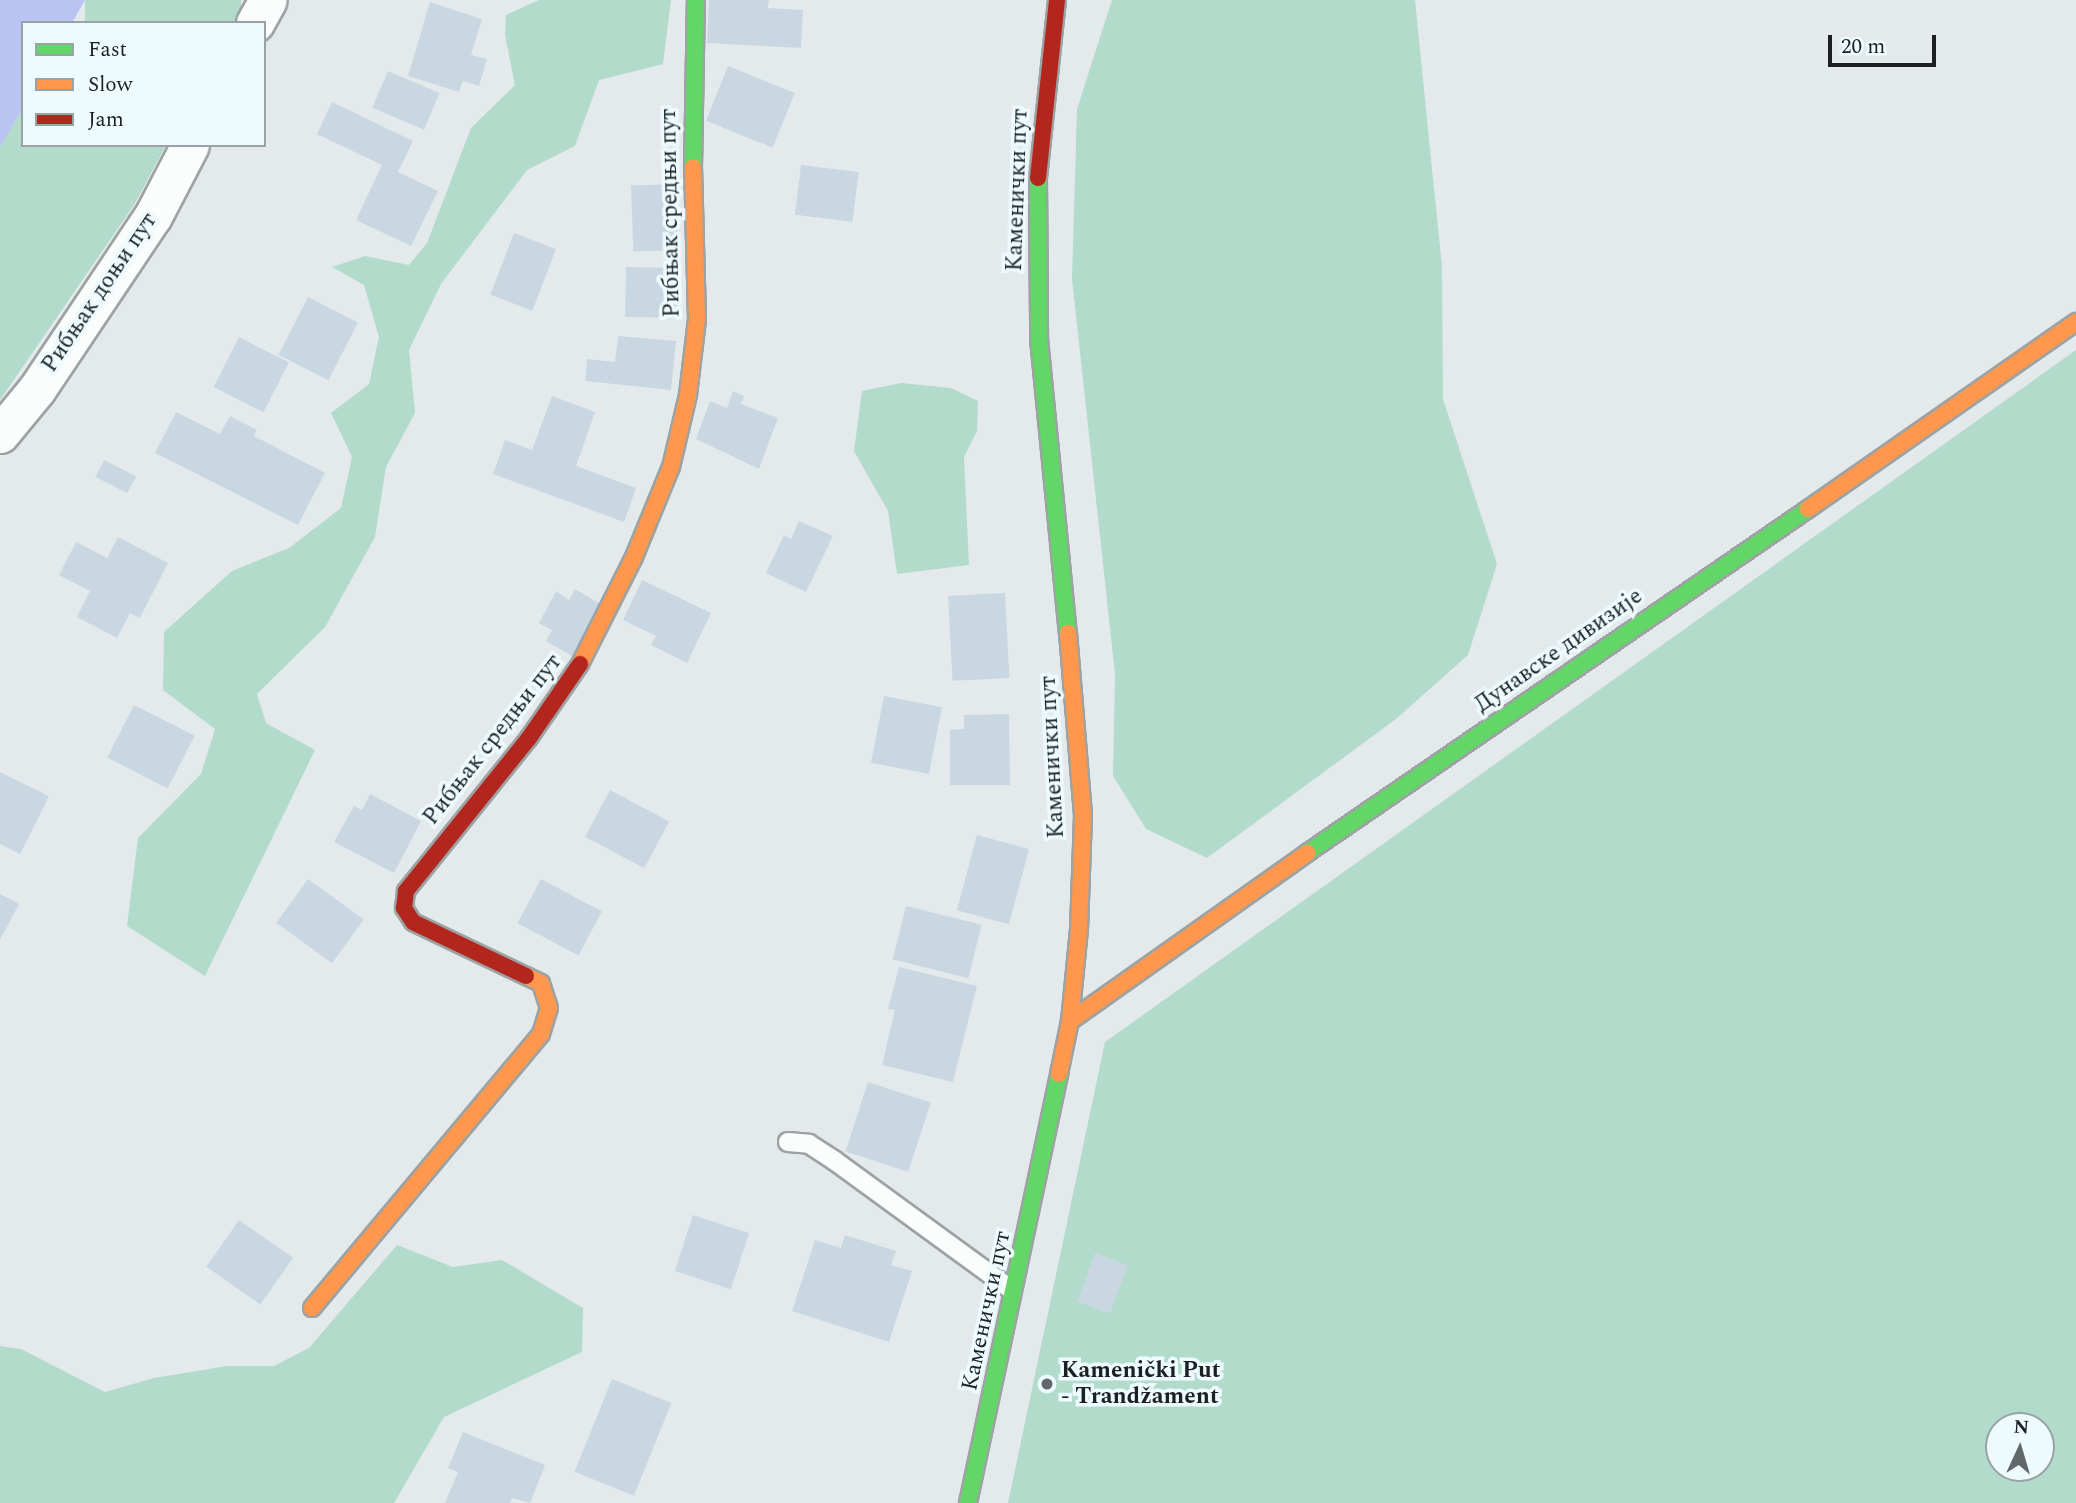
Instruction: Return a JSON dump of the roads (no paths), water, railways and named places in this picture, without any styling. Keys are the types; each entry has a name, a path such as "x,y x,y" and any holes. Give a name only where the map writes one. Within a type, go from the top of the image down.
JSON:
{"street":[{"path":"257,21 268,0"},
{"name":"Рибњак средњи пут","path":"312,1308 541,1034 549,1009 541,983 413,922 404,908 406,891 529,738 587,654 634,557 671,467 688,395 697,319 691,105 696,0"},
{"name":"Каменички пут","path":"968,1503 1015,1292 1070,1021 1083,815 1039,339 1035,209 1057,0"},
{"name":"Рибњак доњи пут","path":"0,434 37,389 153,216 189,147"},
{"name":"Дунавске дивизије","path":"1070,1021 1544,689 2051,344 2076,322"}],"lane":[{"path":"788,1142 809,1144 835,1161 1015,1292"}],"water":[{"path":"0,0 85,0 73,21 21,21 21,111 0,147"}],"place":[{"name":"Kamenički Put - Trandžament","path":"1047,1384"}]}
